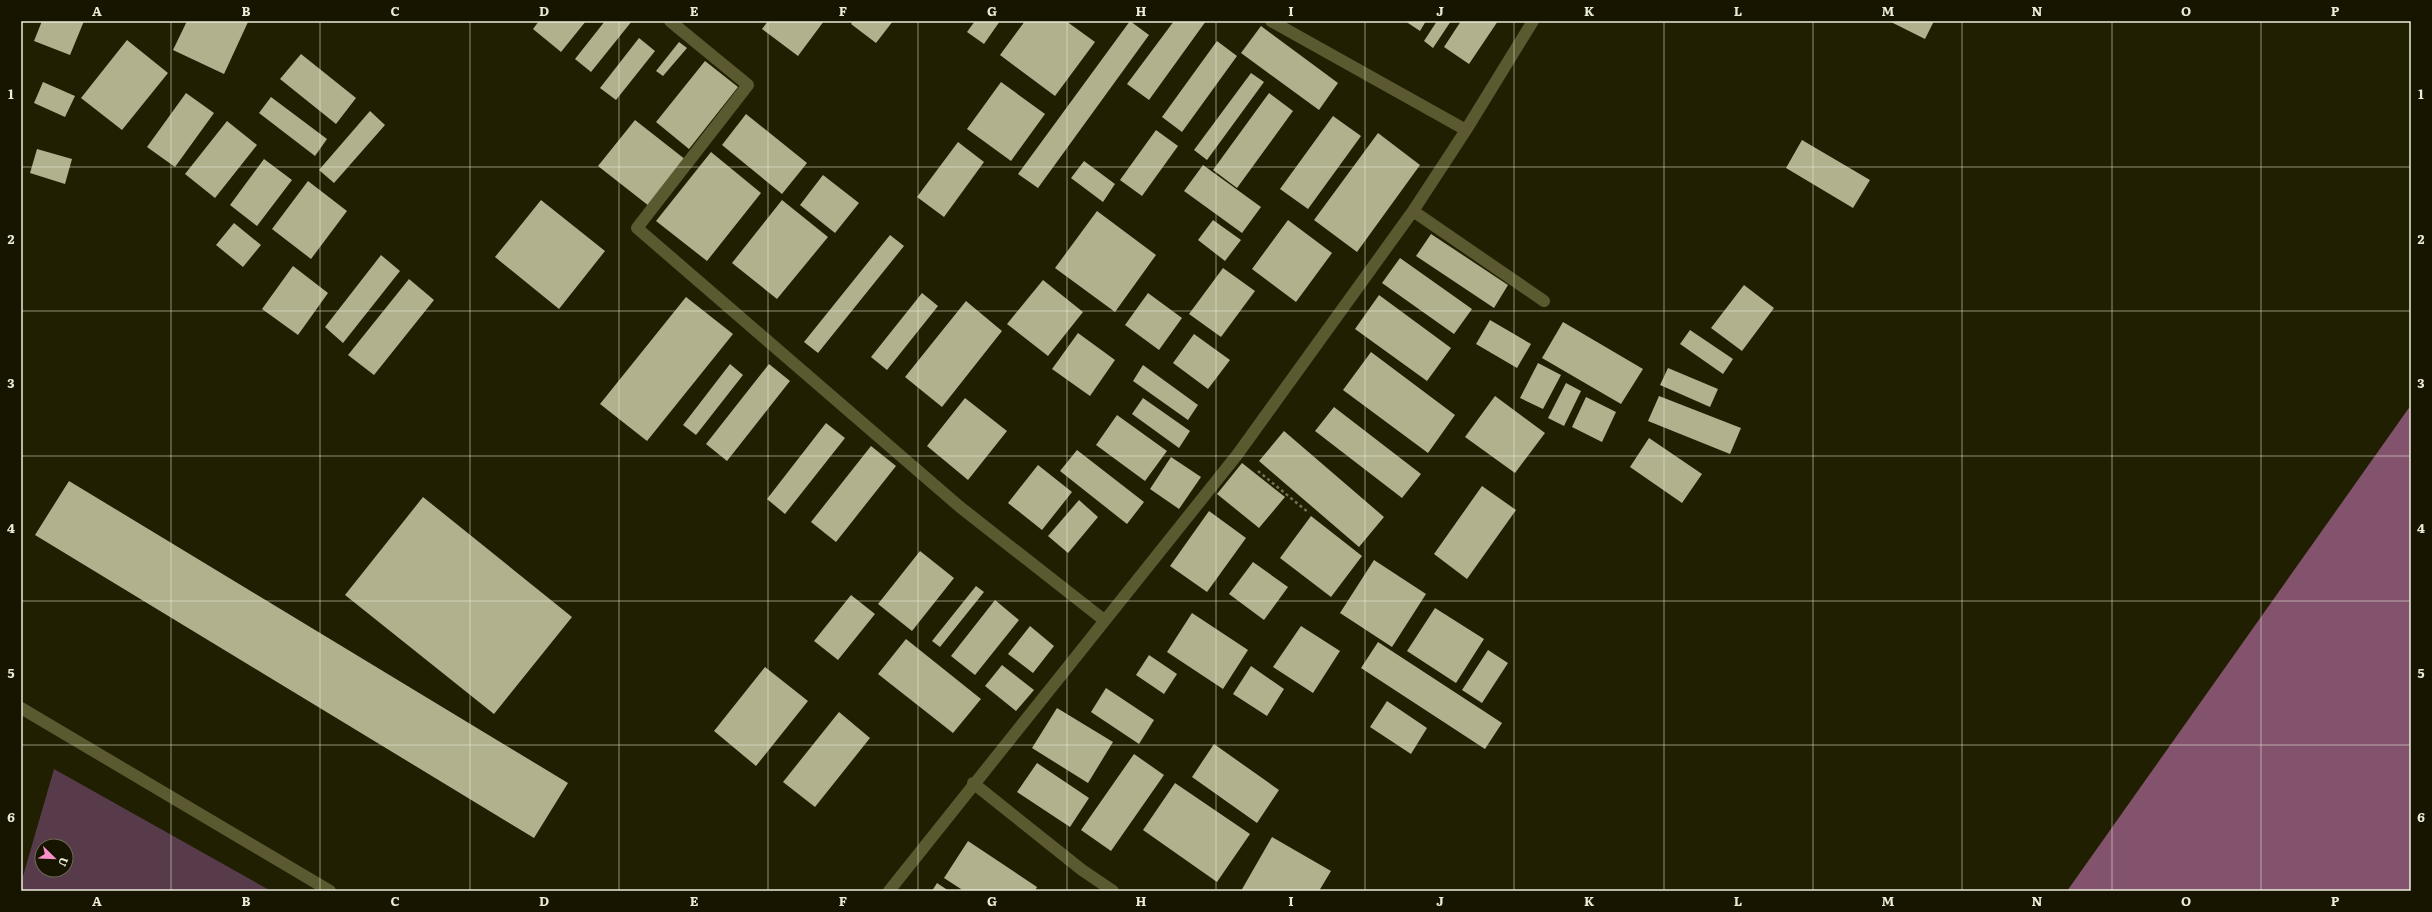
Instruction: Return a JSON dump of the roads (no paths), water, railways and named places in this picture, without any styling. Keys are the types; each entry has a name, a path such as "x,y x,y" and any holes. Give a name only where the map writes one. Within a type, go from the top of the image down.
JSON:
{"street":[{"path":"670,21 748,86 637,228 954,502 1104,620"},
{"path":"1271,21 1466,130"},
{"path":"888,891 1237,455 1413,211 1466,130 1533,21"},
{"path":"1413,211 1544,301"},
{"path":"21,708 330,891"},
{"path":"973,783 1082,870 1113,891"}]}
